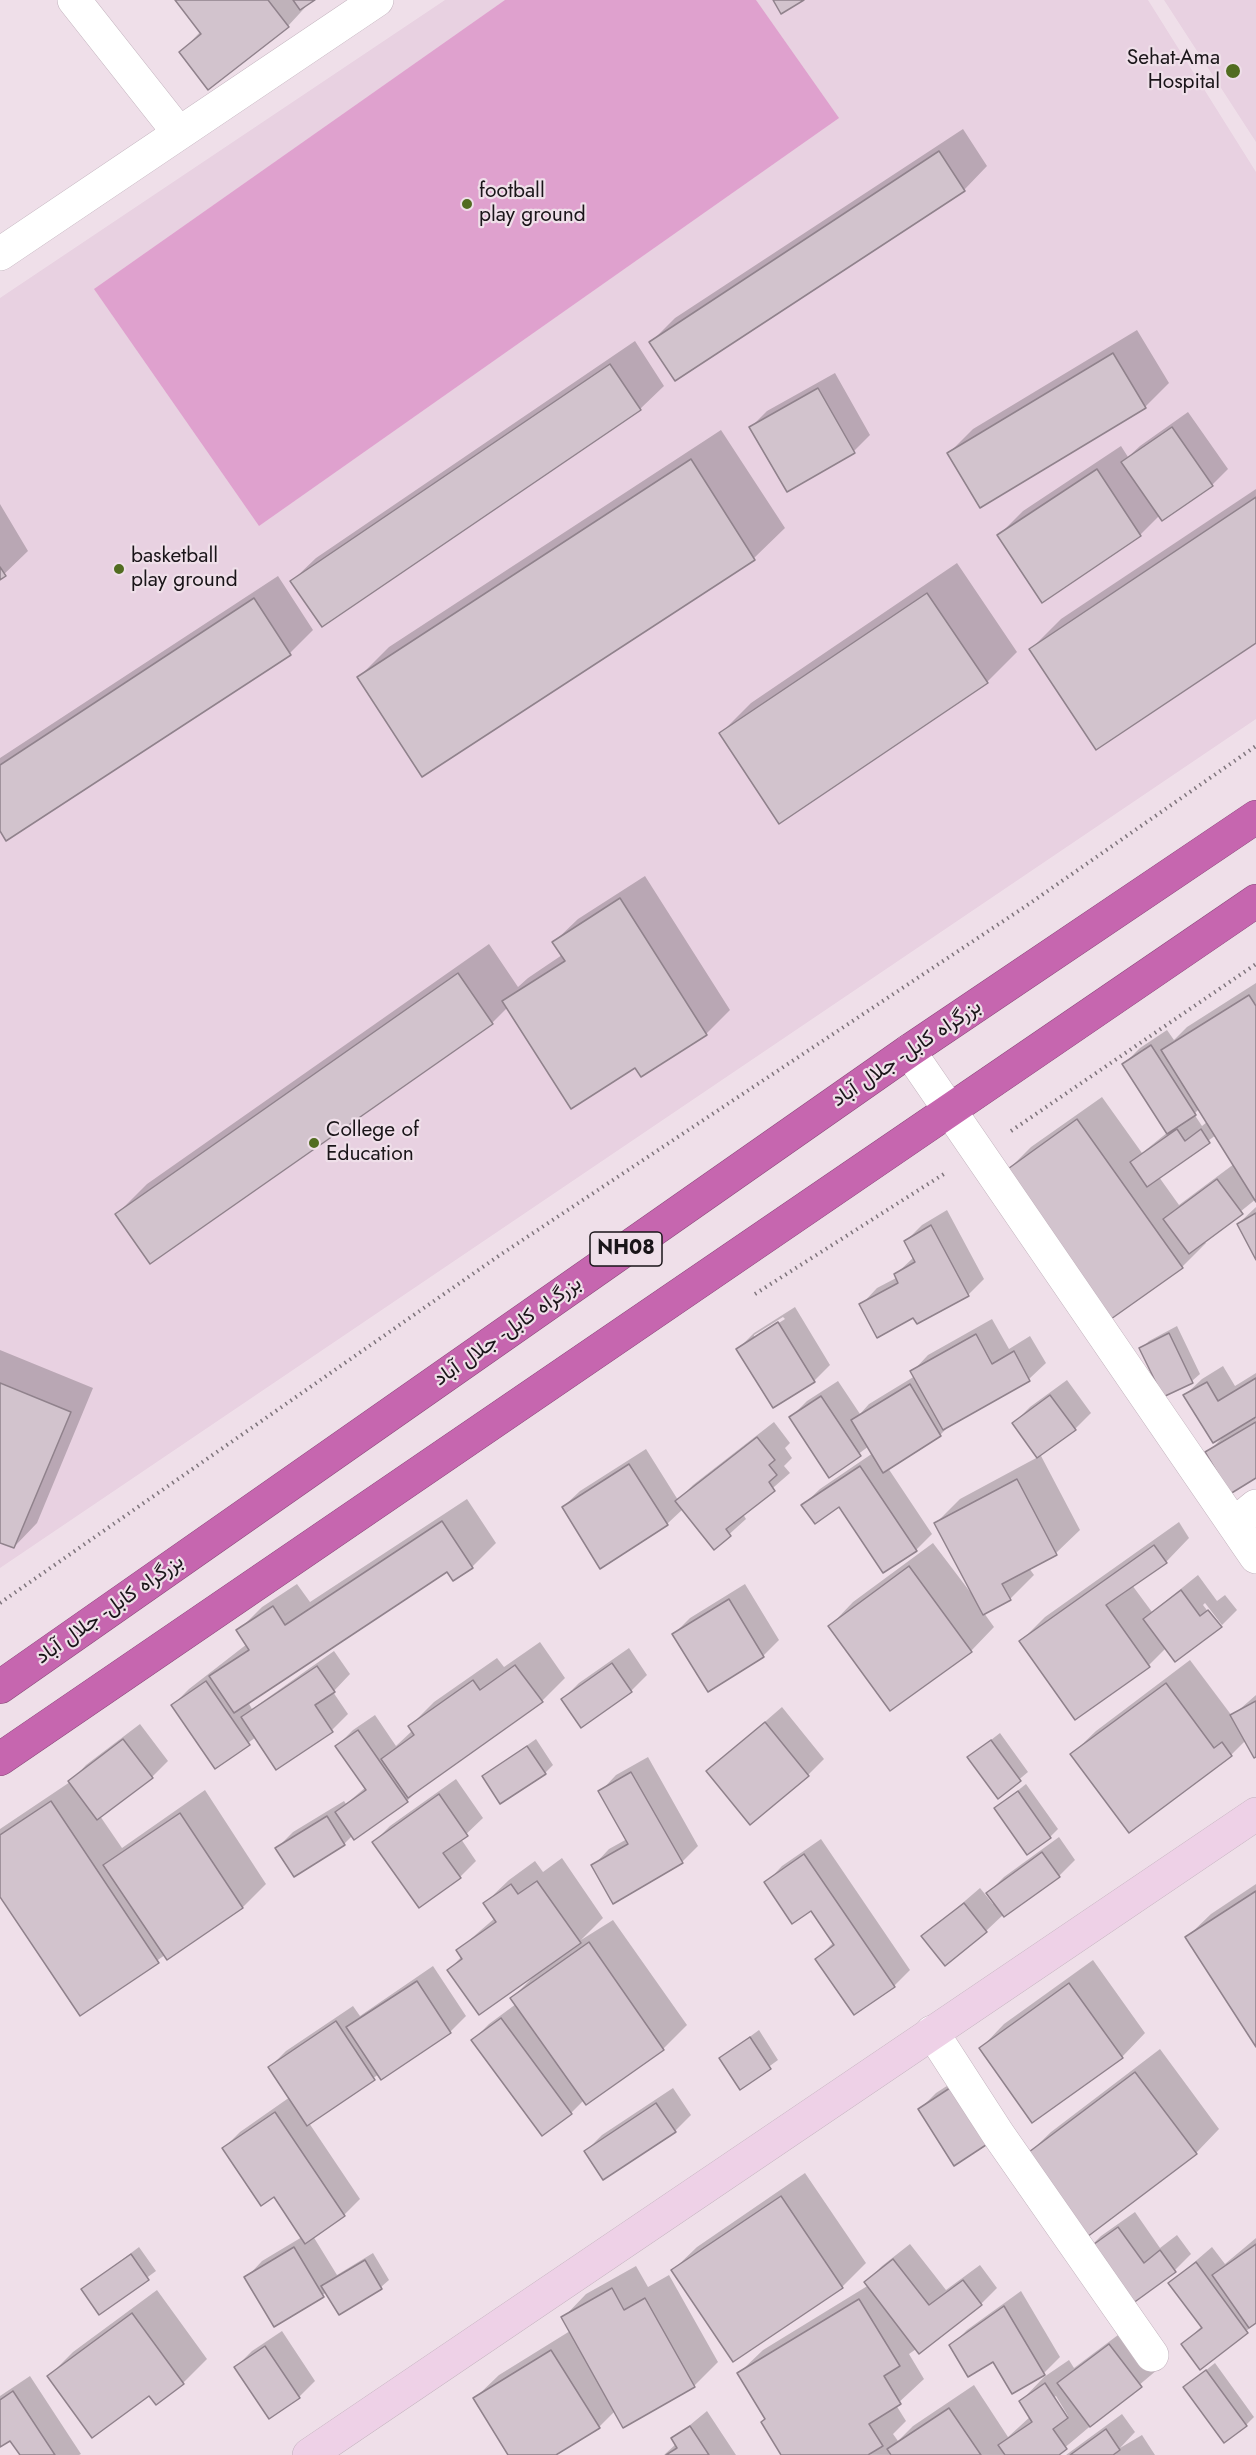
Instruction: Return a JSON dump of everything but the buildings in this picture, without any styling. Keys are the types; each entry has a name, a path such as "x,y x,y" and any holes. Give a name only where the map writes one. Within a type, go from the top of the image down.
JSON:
{"highway":[{"name":"بزرگراه کابل- جلال آباد","path":"0,1687 909,1051 1256,818"},
{"path":"0,1760 949,1108 1256,901"}],"street":[{"path":"74,0 180,133"},
{"path":"0,254 377,0"},
{"path":"909,1051 1245,1515 1256,1557"},
{"path":"309,2455 1256,1814"},
{"path":"932,2032 998,2134 1152,2355"}],"path":[{"path":"0,1603 500,1255 1026,906 1256,746"}],"shaded area":[{"name":"College of Education","path":"445,0 1148,0 1256,172 1256,719 0,1568 0,298"},
{"name":"football play ground","path":"505,0 756,0 839,118 259,526 94,289"},
{"name":"Sehat-Ama Hospital","path":"1164,0 1256,0 1256,142"}],"place":[{"name":"Sehat-Ama Hospital","path":"1233,71"},
{"name":"football play ground","path":"467,204"},
{"name":"basketball play ground","path":"119,569"},
{"name":"College of Education","path":"314,1143"}]}
